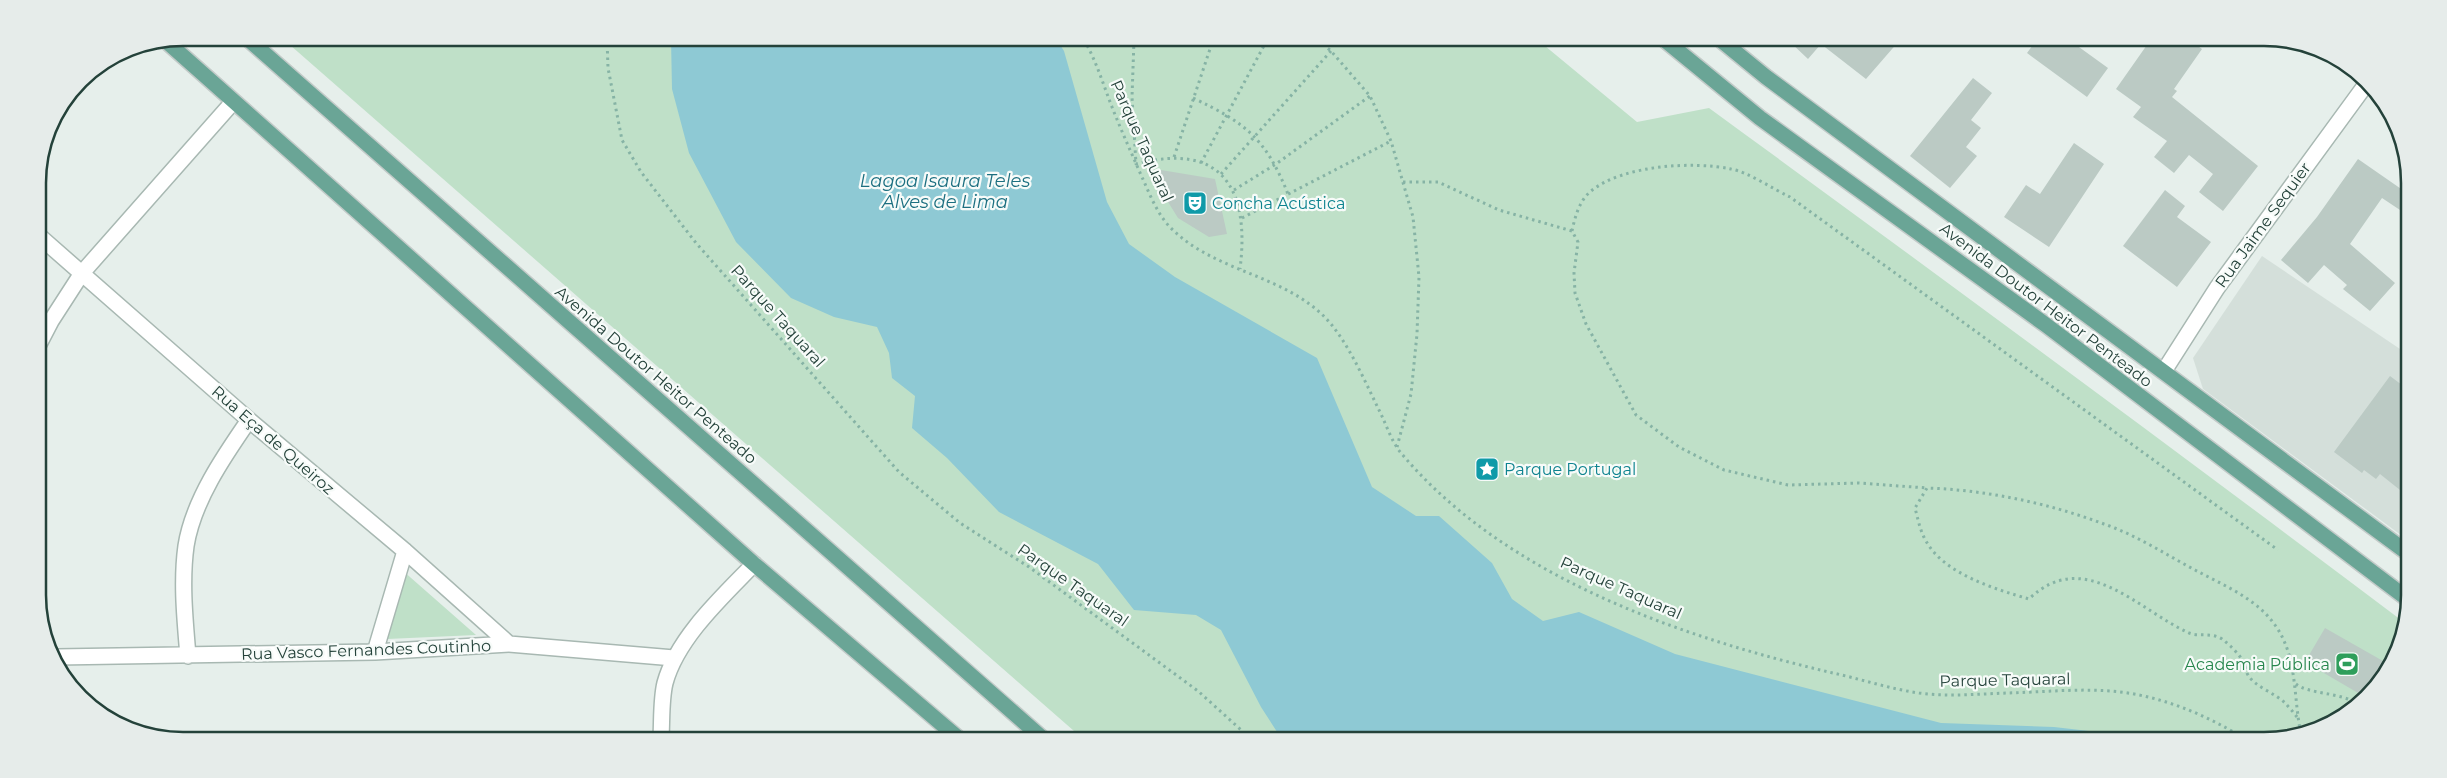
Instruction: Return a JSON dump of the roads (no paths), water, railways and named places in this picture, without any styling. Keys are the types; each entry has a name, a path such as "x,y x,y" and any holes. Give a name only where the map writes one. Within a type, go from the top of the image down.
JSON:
{"main road":[{"name":"Avenida Doutor Heitor Penteado","path":"1672,46 1768,124 2046,325 2401,594"},
{"name":"Avenida Doutor Heitor Penteado","path":"1729,46 1796,100 2164,371 2401,549"},
{"path":"173,47 754,564 950,732"},
{"name":"Avenida Doutor Heitor Penteado","path":"257,47 1035,732"}],"street":[{"name":"Rua Jaime Sequier","path":"2164,371 2217,288 2363,89"},
{"path":"47,328 82,273 233,102"},
{"name":"Rua Eça de Queiroz","path":"47,243 249,420 405,551 509,644"},
{"path":"188,656 184,598 186,544 203,494 225,455 249,420"},
{"path":"375,652 405,551"},
{"path":"661,732 664,684 674,658 709,612 754,564"},
{"name":"Rua Vasco Fernandes Coutinho","path":"61,657 375,652 509,644 674,658"}],"water":[{"name":"Lagoa Isaura Teles Alves de Lima","path":"671,47 1061,47 1107,202 1129,244 1175,277 1317,358 1372,487 1416,516 1439,516 1492,563 1512,599 1543,621 1579,612 1675,654 1941,723 2054,727 2090,731 1277,731 1261,707 1221,630 1196,615 1134,610 1098,564 999,512 947,458 912,428 915,396 892,378 889,353 877,327 834,317 791,298 736,242 689,153 672,89"}],"place":[{"name":"Concha Acústica","path":"1195,203"},
{"name":"Parque Portugal","path":"1487,469"},
{"name":"Academia Pública","path":"2347,664"}]}
